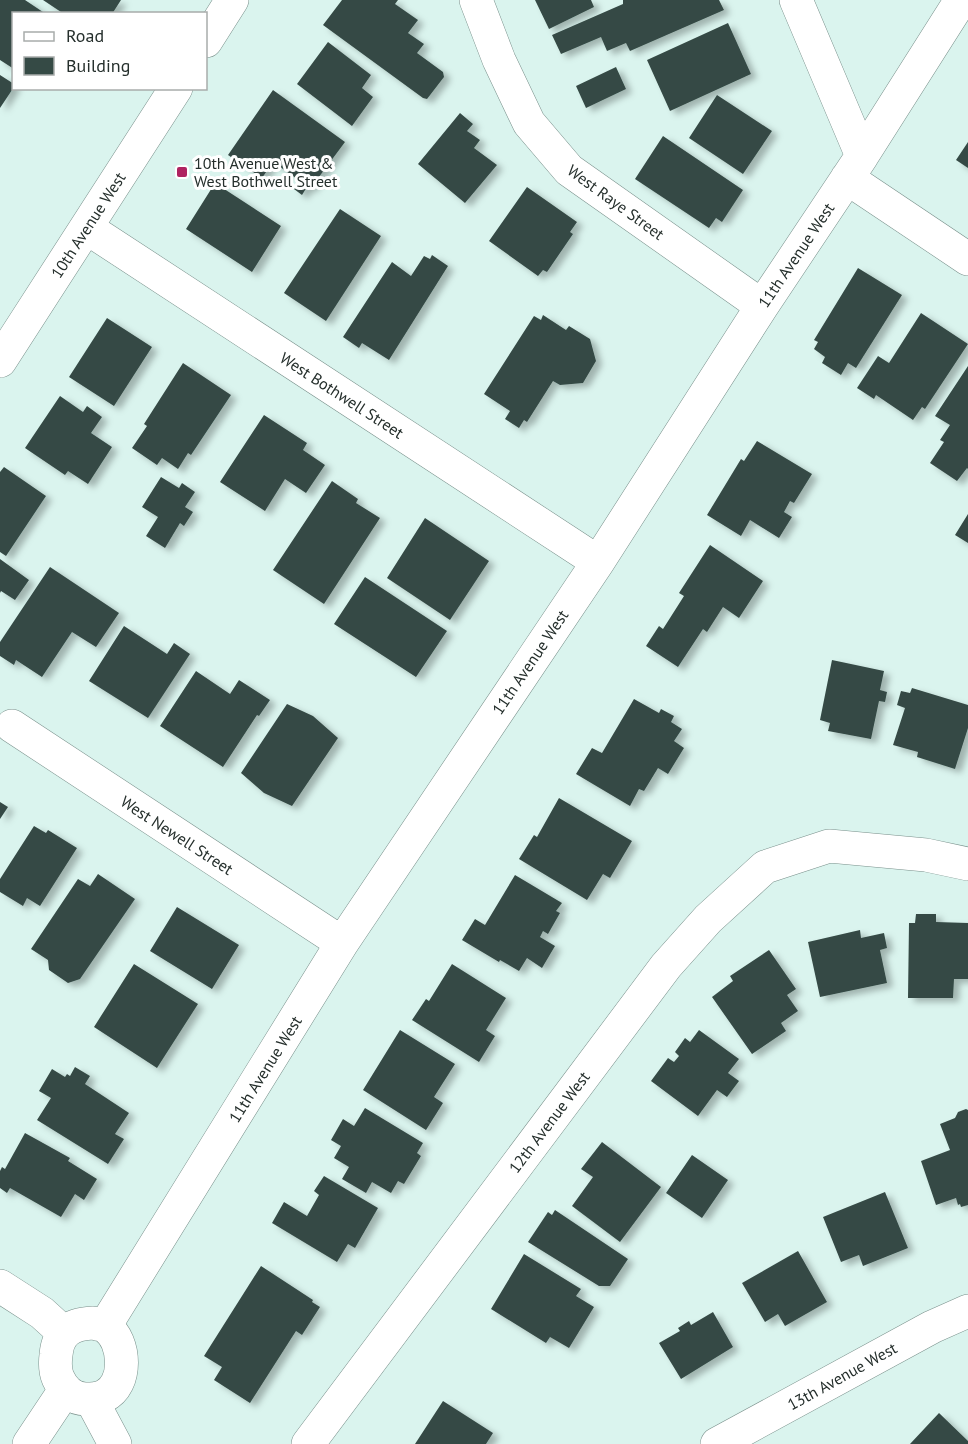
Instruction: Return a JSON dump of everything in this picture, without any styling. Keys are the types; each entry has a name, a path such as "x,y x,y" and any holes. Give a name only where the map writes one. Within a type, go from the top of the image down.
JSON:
{"street":[{"path":"207,39 232,0"},
{"name":"West Raye Street","path":"476,0 499,60 529,123 568,170 762,306"},
{"path":"796,0 855,167 968,259"},
{"name":"11th Avenue West","path":"105,1326 342,943 598,562 961,0"},
{"name":"10th Avenue West","path":"0,361 175,90"},
{"name":"West Bothwell Street","path":"87,228 598,562"},
{"name":"West Newell Street","path":"12,726 342,943"},
{"name":"12th Avenue West","path":"308,1444 666,966 708,919 765,867 829,846 926,855 968,864"},
{"path":"0,1286 42,1313 64,1333"},
{"name":"13th Avenue West","path":"717,1444 932,1327 968,1311"},
{"path":"29,1444 78,1394 106,1395 120,1376 120,1347 115,1336 105,1326 93,1323 80,1324 64,1333 57,1345 55,1372 78,1394 115,1444"}],"building":[{"path":"0,0 25,0 43,12 12,12 12,68 0,60"},
{"path":"43,0 121,0 113,12 61,12"},
{"path":"342,0 398,0 395,4 418,20 408,33 424,44 417,53 443,72 444,77 427,99 323,25"},
{"path":"535,0 591,0 594,7 549,29"},
{"path":"623,0 719,0 724,10 630,51 626,43 607,51 601,37 561,54 552,35 623,4"},
{"path":"728,23 751,74 670,111 647,60"},
{"path":"328,42 371,75 362,88 373,97 352,126 297,84"},
{"path":"616,67 626,89 586,108 576,86"},
{"path":"0,75 12,83 12,90 0,108"},
{"path":"273,90 345,142 310,189 307,187 302,195 294,189 300,181 273,162 262,178 228,155"},
{"path":"717,95 772,131 743,174 689,138"},
{"path":"460,113 473,124 467,131 480,140 474,148 497,165 465,203 418,164"},
{"path":"663,136 743,190 722,222 716,218 709,228 635,179"},
{"path":"968,142 968,168 956,160"},
{"path":"215,183 281,226 252,272 186,229"},
{"path":"527,187 577,222 570,232 573,234 547,272 543,270 538,276 489,241"},
{"path":"340,209 381,236 326,321 284,293"},
{"path":"432,255 448,266 389,360 362,343 359,348 343,337 392,262 411,276 424,256 430,259"},
{"path":"858,268 902,295 856,368 848,363 841,375 822,363 825,357 814,349 818,342 814,340"},
{"path":"921,313 968,344 925,409 922,407 913,420 876,395 874,399 857,388 878,356 889,363"},
{"path":"543,315 566,330 569,326 590,339 596,361 583,383 560,385 553,381 527,422 524,420 519,428 505,419 510,411 484,394 534,316 541,320"},
{"path":"107,318 152,347 114,406 69,377"},
{"path":"183,363 231,395 191,455 188,453 178,469 162,458 157,465 132,448 147,426 144,424"},
{"path":"968,366 968,469 957,481 930,463 944,442 940,440 950,425 935,416"},
{"path":"60,396 83,412 87,406 102,417 91,433 112,447 88,484 68,471 65,475 25,448"},
{"path":"264,415 307,443 303,450 325,465 306,493 285,479 265,511 220,482"},
{"path":"757,441 812,474 794,503 790,501 784,512 792,517 779,538 750,520 741,536 707,515 741,459 744,461"},
{"path":"4,467 46,496 6,556 0,552 0,472"},
{"path":"161,477 179,488 182,483 195,492 185,507 193,512 184,526 180,523 165,548 146,536 158,517 142,507"},
{"path":"332,481 358,499 356,503 380,518 324,604 273,570"},
{"path":"968,514 968,543 955,535"},
{"path":"425,518 489,561 450,620 387,578"},
{"path":"710,545 763,581 739,618 723,607 707,632 703,629 678,667 646,646 659,626 663,629 684,596 679,593"},
{"path":"0,559 29,580 15,600 1,591 0,593"},
{"path":"50,567 119,613 96,647 72,632 42,677 16,660 14,665 0,656 0,642"},
{"path":"365,577 447,631 416,677 334,624"},
{"path":"124,626 167,654 174,643 190,654 148,718 89,681"},
{"path":"832,660 884,671 880,690 887,692 885,702 879,701 871,739 828,731 830,723 820,720"},
{"path":"196,671 230,694 239,680 270,700 259,716 257,715 223,767 160,726"},
{"path":"912,688 968,705 968,728 955,769 917,757 918,752 893,745 905,708 897,705 901,691 910,693"},
{"path":"634,699 659,713 661,709 674,716 671,722 682,729 674,741 684,748 668,774 658,768 644,791 639,789 630,806 576,774 592,748 602,753"},
{"path":"287,704 313,716 338,738 292,806 264,793 241,773"},
{"path":"559,798 632,841 610,878 603,874 587,900 519,859 534,835 537,837"},
{"path":"0,802 8,807 0,819"},
{"path":"34,826 46,833 48,830 77,848 40,906 27,898 23,906 0,892 0,879"},
{"path":"98,874 135,899 80,979 68,983 49,970 48,960 31,949 78,879 90,886"},
{"path":"515,875 562,903 556,911 560,913 548,934 543,931 540,937 555,946 542,968 527,958 519,971 462,940 475,919 485,925"},
{"path":"177,907 239,945 212,989 150,951"},
{"path":"916,914 936,914 936,922 968,923 968,979 954,979 953,998 908,998 909,923 915,923"},
{"path":"860,930 861,938 884,933 887,948 880,950 887,983 820,997 808,942"},
{"path":"769,950 796,989 787,995 798,1011 781,1023 786,1031 752,1054 712,997 733,981 730,976"},
{"path":"134,964 198,1004 157,1068 94,1027"},
{"path":"452,964 506,998 486,1030 495,1036 479,1062 412,1020 426,999 429,1001"},
{"path":"400,1030 455,1064 434,1097 443,1103 426,1130 363,1090"},
{"path":"699,1030 739,1059 728,1073 739,1081 727,1097 717,1090 698,1116 651,1081 668,1058 674,1062 679,1056 675,1052 685,1038 690,1042"},
{"path":"75,1067 90,1076 85,1084 129,1113 115,1134 124,1139 108,1164 37,1120 51,1098 39,1091 52,1069 65,1077 67,1074 70,1076"},
{"path":"365,1108 423,1143 417,1153 421,1156 404,1184 398,1181 391,1193 372,1182 366,1193 342,1179 349,1167 334,1158 341,1146 331,1140 343,1119 354,1126"},
{"path":"968,1110 968,1205 961,1207 956,1198 936,1205 921,1161 950,1150 940,1124 955,1118 958,1112"},
{"path":"25,1133 70,1158 68,1161 97,1179 84,1200 75,1194 61,1217 10,1188 7,1193 0,1188 0,1171 2,1167 5,1169"},
{"path":"602,1142 661,1187 620,1242 572,1206 593,1177 581,1169"},
{"path":"692,1155 728,1180 702,1218 666,1193"},
{"path":"324,1176 378,1208 355,1248 348,1244 337,1262 272,1223 284,1202 307,1216 319,1195 314,1191"},
{"path":"885,1192 908,1248 863,1266 859,1255 841,1262 823,1217"},
{"path":"555,1210 628,1259 610,1286 599,1286 528,1242 548,1212 552,1215"},
{"path":"798,1251 827,1302 785,1326 778,1314 765,1322 742,1283"},
{"path":"524,1254 581,1289 576,1296 594,1307 569,1348 550,1337 546,1343 491,1309"},
{"path":"261,1266 320,1307 302,1335 296,1331 250,1403 214,1380 222,1367 204,1356"},
{"path":"713,1312 733,1347 681,1379 659,1343 680,1331 678,1328 689,1321 691,1325"},
{"path":"443,1401 493,1433 486,1444 415,1444"},
{"path":"939,1413 968,1441 968,1444 910,1444"}],"place":[{"name":"10th Avenue West & West Bothwell Street","path":"182,172"}]}
